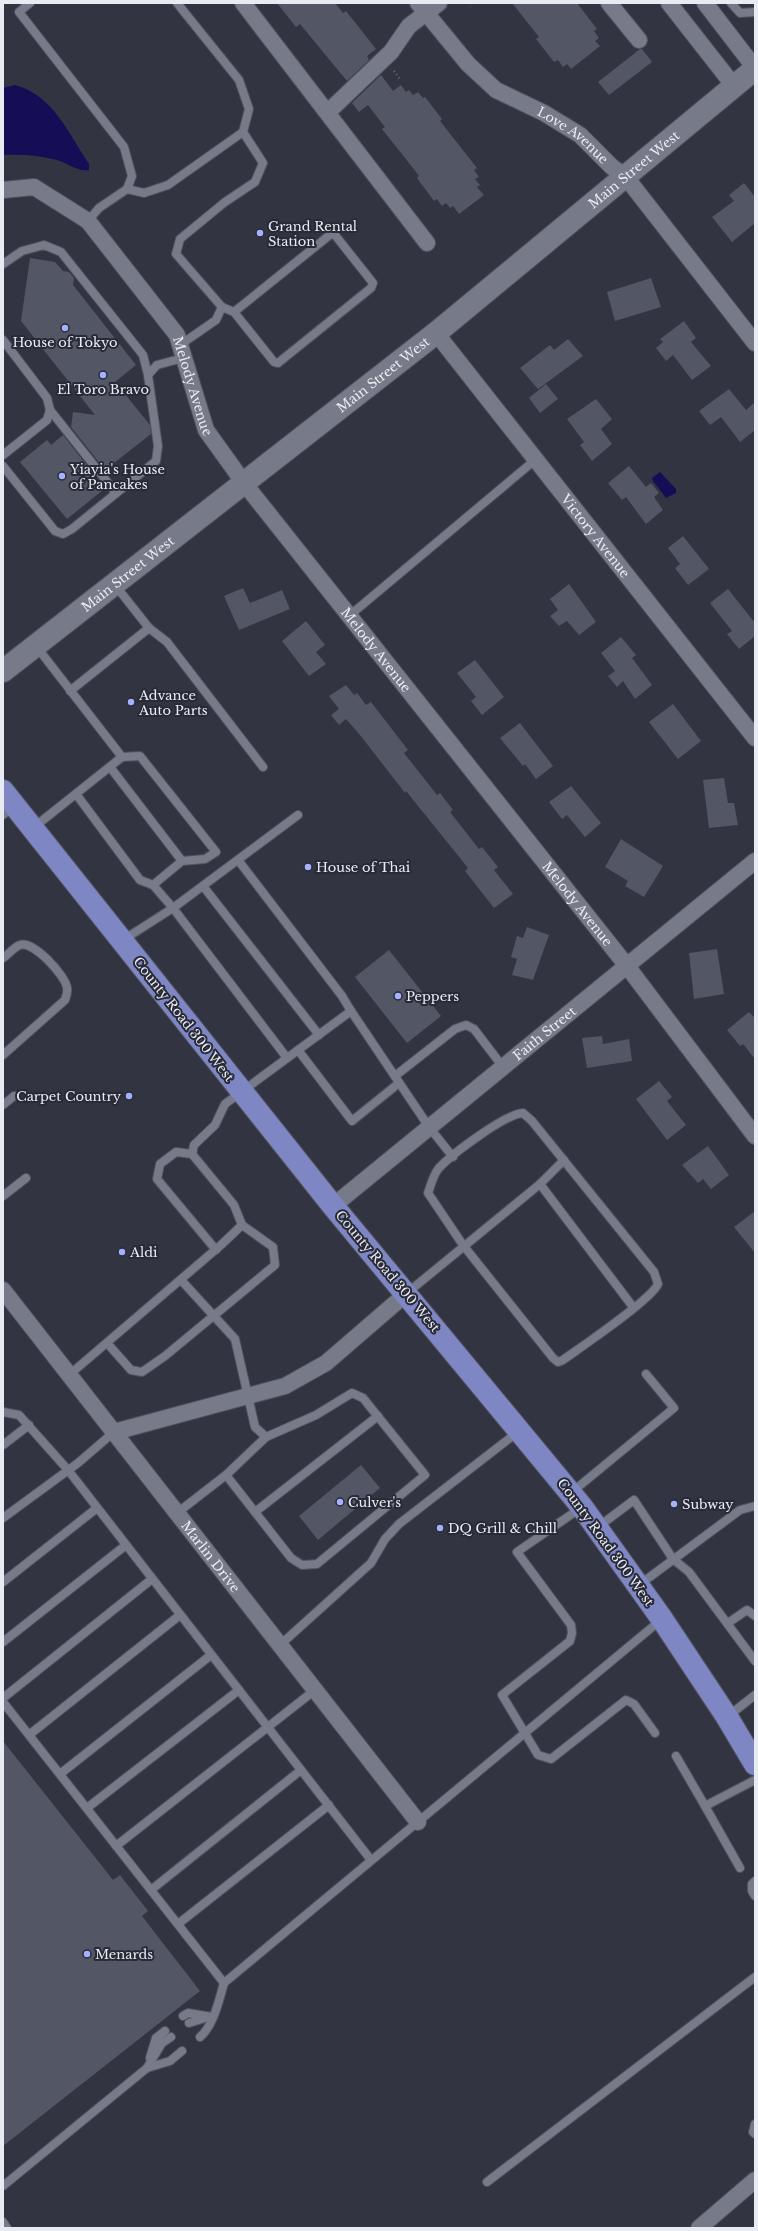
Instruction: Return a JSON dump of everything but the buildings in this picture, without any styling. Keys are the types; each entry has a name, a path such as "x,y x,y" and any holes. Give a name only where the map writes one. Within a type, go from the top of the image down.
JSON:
{"main road":[{"name":"Main Street West","path":"3,671 436,333 755,68"},
{"name":"County Road 300 West","path":"7,804 33,828 333,1206 407,1293 577,1500 598,1527 662,1619 727,1717 755,1764"}],"street":[{"path":"243,3 427,243"},
{"path":"328,112 391,52 422,8 439,3"},
{"path":"609,3 639,40"},
{"path":"669,3 734,86"},
{"path":"705,3 755,68"},
{"name":"Love Avenue","path":"422,8 468,64 496,90 544,113 580,135 612,167 625,176 755,343"},
{"name":"Melody Avenue","path":"3,190 34,187 88,221 177,335 206,430 244,483 627,966 755,1136"},
{"name":"Victory Avenue","path":"436,333 755,738"},
{"name":"Faith Street","path":"333,1206 755,861"},
{"name":"Marlin Drive","path":"3,1290 418,1822"},
{"path":"114,1432 285,1386 326,1363 407,1293"},
{"path":"699,2228 755,2180"}],"lane":[{"path":"30,3 19,12 124,147 132,176 127,189 100,208 88,221"},
{"path":"127,189 144,193 168,185 243,132 249,109 239,80 177,3"},
{"path":"731,3 740,14 755,12"},
{"path":"234,312 332,234 335,235 371,278 373,283 371,288 278,363 274,362 234,312 222,307 176,254 180,239 224,202 254,182 263,163 243,132"},
{"path":"3,264 22,251 44,245 61,252 143,354 148,375 158,446 156,460 72,529 63,534 55,531 3,466"},
{"path":"148,375 156,365 182,352 216,320 222,307"},
{"path":"3,340 47,398 50,410 116,492"},
{"path":"3,455 46,420 50,410"},
{"path":"349,616 535,460"},
{"path":"114,584 149,628 167,642 263,767"},
{"path":"70,691 149,628"},
{"path":"35,646 122,758"},
{"path":"33,828 122,758 140,756 216,852 206,859 182,861 153,885"},
{"path":"110,767 182,861"},
{"path":"76,794 140,880 153,885 174,908 287,1058"},
{"path":"122,941 174,908 298,815"},
{"path":"238,860 342,996 429,1127 453,1157"},
{"path":"203,886 319,1035"},
{"path":"3,958 20,945 30,945 42,954 64,980 68,988 65,1000 3,1055"},
{"path":"192,1154 194,1145 215,1125 225,1104 351,1011"},
{"path":"298,1050 352,1121 455,1029 466,1025 474,1029 503,1067"},
{"path":"3,1105 14,1096"},
{"path":"523,1113 532,1121 564,1160 657,1278 658,1284 655,1290 633,1308 563,1360 558,1362 553,1358 463,1245 428,1193 432,1181 440,1168 499,1122 515,1114 523,1113"},
{"path":"108,1343 132,1370 142,1372 165,1356 215,1316 275,1265 273,1247 242,1225 234,1205 192,1154 176,1152 160,1164 157,1179 216,1250"},
{"path":"407,1293 463,1245 540,1184 564,1160"},
{"path":"3,1196 26,1178"},
{"path":"540,1184 633,1308"},
{"path":"69,1376 216,1250 242,1225"},
{"path":"181,1280 235,1339 255,1427 266,1437"},
{"path":"646,1374 674,1408 577,1500 517,1552 571,1626 572,1633 570,1641 502,1695 538,1755 551,1759 626,1700 634,1704 655,1733"},
{"path":"177,1513 226,1475 266,1437 316,1415 352,1393 363,1398 425,1475 317,1564 302,1565 291,1558 226,1475"},
{"path":"3,1412 19,1415 68,1470 371,1860"},
{"path":"255,1512 378,1416"},
{"path":"3,1445 29,1425"},
{"path":"280,1645 371,1563 385,1539 399,1524 519,1430"},
{"path":"3,1518 68,1470 114,1432"},
{"path":"598,1527 634,1500 674,1559 689,1572 728,1622 755,1661"},
{"path":"638,1585 740,1510 755,1506"},
{"path":"3,1582 97,1508"},
{"path":"3,1642 126,1545"},
{"path":"3,1698 152,1579"},
{"path":"728,1622 747,1610 750,1610 755,1616"},
{"path":"29,1735 180,1615"},
{"path":"200,2037 205,2032 212,2017 224,1983 662,1619"},
{"path":"60,1774 211,1655"},
{"path":"87,1808 239,1690"},
{"path":"116,1846 315,1690"},
{"path":"727,1717 755,1696"},
{"path":"3,1702 224,1983"},
{"path":"676,1756 740,1868"},
{"path":"151,1890 301,1770"},
{"path":"705,1806 755,1780"},
{"path":"178,1924 329,1805"},
{"path":"755,1881 752,1884 752,1891 755,1896"},
{"path":"487,2182 755,1977"},
{"path":"186,2019 212,2017"},
{"path":"147,2068 156,2038 168,2034"},
{"path":"3,2186 147,2068 170,2061 182,2051"},
{"path":"755,2124 753,2132 755,2134"},
{"path":"3,2222 8,2228"}],"path":[{"path":"468,3 471,6"}],"shaded area":[{"path":"15,85 40,97 50,106 67,128 89,164 89,170 80,170 61,161 44,157 3,155 3,88"},
{"path":"660,472 676,489 676,493 666,498 652,478"}],"place":[{"name":"Grand Rental Station","path":"260,233"},
{"name":"House of Tokyo","path":"65,328"},
{"name":"El Toro Bravo","path":"103,375"},
{"name":"Yiayia's House of Pancakes","path":"62,476"},
{"name":"Advance Auto Parts","path":"131,702"},
{"name":"House of Thai","path":"308,867"},
{"name":"Peppers","path":"398,996"},
{"name":"Carpet Country","path":"129,1096"},
{"name":"Aldi","path":"122,1252"},
{"name":"Culver's","path":"340,1502"},
{"name":"Subway","path":"674,1504"},
{"name":"DQ Grill & Chill","path":"440,1528"},
{"name":"Menards","path":"87,1954"}]}
